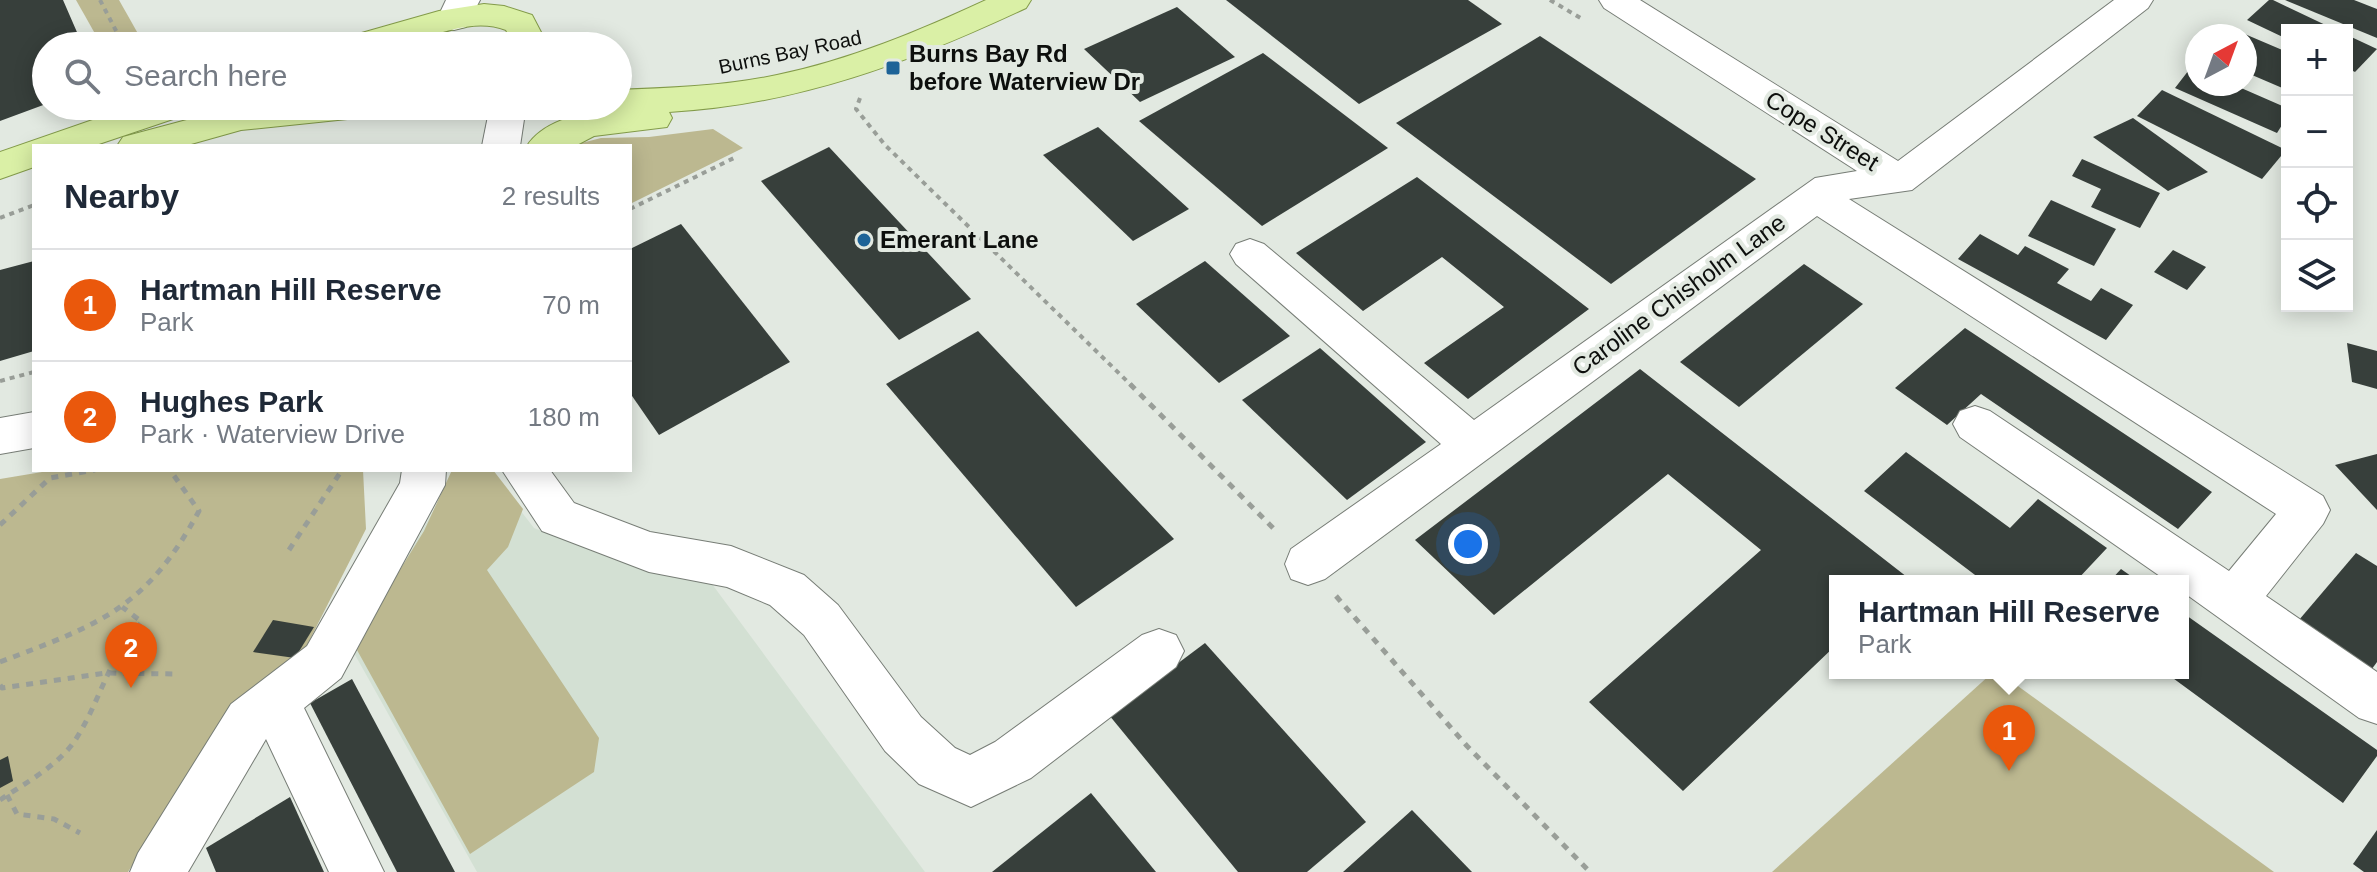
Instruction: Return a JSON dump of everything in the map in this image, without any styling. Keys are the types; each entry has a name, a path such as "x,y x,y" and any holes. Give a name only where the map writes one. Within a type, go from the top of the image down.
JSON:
{"main road":[{"name":"Burns Bay Road","path":"632,75 667,74 763,61 877,32 955,0"},
{"name":"Burns Bay Road","path":"632,102 676,100 776,87 903,50 1014,0"},
{"path":"396,32 458,10 515,20 525,32"},
{"path":"550,144 586,124 695,115 776,87"},
{"path":"59,144 130,120"},
{"path":"144,144 234,120"},
{"path":"0,166 32,154"},
{"path":"0,193 32,182"}],"street":[{"name":"Cope Street","path":"1616,0 1899,180 2136,0"},
{"path":"501,144 506,120"},
{"name":"Caroline Chisholm Lane","path":"1308,564 1829,188 1899,180"},
{"path":"1816,197 2307,510 2234,601"},
{"path":"1250,254 1471,444"},
{"path":"1975,424 2377,701"},
{"path":"0,436 32,430"},
{"path":"157,872 249,721 324,662 416,495 423,472"},
{"path":"525,472 558,517 649,552 731,567 787,590 821,620 903,734 937,766 971,782 1013,760 1159,651"},
{"path":"274,701 357,872"}],"path":[{"path":"100,0 117,32"},
{"path":"864,86 856,109 885,145 1078,332 1308,564 1467,746 1590,872"},
{"path":"632,208 734,158"},
{"path":"0,218 32,206"},
{"path":"0,381 32,372"},
{"path":"18,386 22,375"},
{"path":"0,525 50,478 84,472"},
{"path":"0,662 97,624 148,588 182,548 199,511 173,472"},
{"path":"289,550 341,472"},
{"path":"80,833 54,819 17,814 3,797 44,769 73,742 118,646 142,622 122,607"},
{"path":"0,685 2,688 106,673 176,674"}],"shaded area":[{"path":"76,0 119,0 137,32 94,32"},
{"path":"713,129 743,148 632,203 632,144 578,144 601,138 649,137"},
{"path":"42,472 363,472 366,529 303,653 220,723 128,872 0,872 0,479"},
{"path":"451,472 495,472 523,509 508,547 487,570 599,738 594,772 470,854 357,650 370,618 424,531"},
{"path":"455,472 491,472 534,528 605,555 709,580 925,872 477,872 354,653"},
{"path":"1985,679 2008,679 2274,872 1772,872"}],"building":[{"path":"0,0 63,0 77,32 32,32 32,109 0,121"},
{"path":"1226,0 1468,0 1502,24 1359,104"},
{"path":"2269,0 2273,0 2323,24 2281,24 2281,36 2247,20"},
{"path":"2285,0 2354,0 2377,9 2377,38 2353,28 2353,24 2343,24"},
{"path":"1177,7 1235,57 1140,102 1084,49"},
{"path":"1540,36 1756,179 1611,284 1396,123"},
{"path":"2353,38 2377,49 2353,71"},
{"path":"2257,39 2281,49 2281,87 2257,77"},
{"path":"1263,53 1388,148 1262,226 1139,121"},
{"path":"2185,75 2185,92 2175,88"},
{"path":"2162,90 2281,148 2281,156 2262,179 2137,116"},
{"path":"2257,95 2281,105 2281,127 2277,133 2193,96"},
{"path":"2133,118 2208,172 2168,191 2093,137"},
{"path":"1098,127 1189,209 1133,241 1043,155"},
{"name":"Emerant Lane","path":"829,147 971,299 899,340 761,181"},
{"path":"2082,159 2160,193 2140,228 2091,207 2101,189 2072,176"},
{"path":"1417,177 1589,309 1468,399 1424,363 1504,307 1442,257 1363,311 1296,253"},
{"path":"2051,200 2116,229 2094,266 2028,236"},
{"path":"681,224 790,362 659,435 632,396 632,248"},
{"path":"1980,234 2018,255 2025,246 2069,269 2057,283 2091,301 2101,288 2133,305 2106,340 1958,259"},
{"path":"2173,250 2206,267 2187,290 2154,272"},
{"path":"1205,261 1290,336 1219,383 1136,304"},
{"path":"32,262 32,352 0,361 0,270"},
{"path":"1804,264 1863,304 1739,407 1680,362"},
{"path":"1965,328 2212,492 2178,529 1981,394 1947,425 1895,388"},
{"path":"978,331 1174,539 1076,607 886,384"},
{"path":"2347,343 2377,351 2377,389 2352,382"},
{"path":"1320,348 1426,442 1347,500 1242,400"},
{"path":"1640,369 1904,575 1829,575 1829,652 1683,791 1589,702 1761,550 1668,474 1494,615 1415,540"},
{"path":"1906,452 2010,528 2038,499 2107,548 2082,575 1975,575 1864,491"},
{"path":"2377,454 2377,510 2335,465"},
{"path":"2356,553 2377,566 2377,662 2366,677 2293,627"},
{"path":"2121,569 2130,575 2116,575"},
{"path":"2189,617 2377,750 2377,756 2343,803 2174,679 2189,679"},
{"path":"273,620 314,627 295,658 253,652"},
{"path":"1205,643 1366,822 1307,872 1238,872 1109,715"},
{"path":"352,679 455,872 397,872 310,703"},
{"path":"8,756 13,781 0,788 0,760"},
{"path":"1091,793 1156,872 992,872"},
{"path":"290,797 324,872 216,872 206,848"},
{"path":"1412,810 1472,872 1343,872"},
{"path":"2377,830 2377,872 2364,872 2353,864"}],"place":[{"name":"Burns Bay Rd before Waterview Dr","path":"893,68"},
{"name":"Emerant Lane","path":"864,240"},
{"name":"Hughes Park","path":"131,688"},
{"name":"Hartman Hill Reserve","path":"2009,771"}]}
